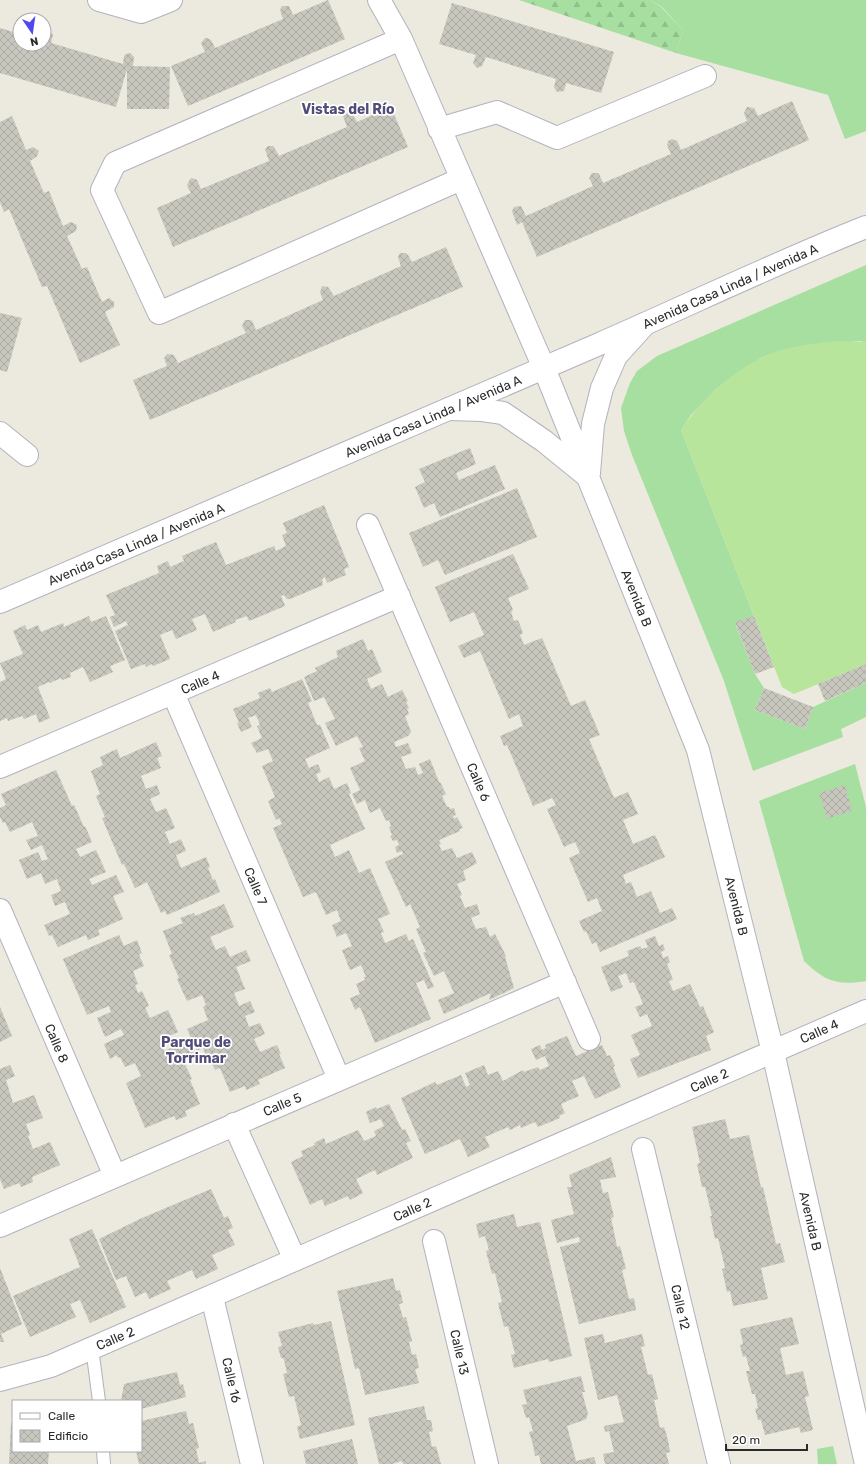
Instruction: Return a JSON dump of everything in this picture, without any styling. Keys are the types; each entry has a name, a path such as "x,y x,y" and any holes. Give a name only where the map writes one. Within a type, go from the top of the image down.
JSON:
{"street":[{"path":"99,0 141,12 171,0"},
{"name":"Avenida B","path":"379,0 401,38 439,129 544,368 698,750 773,1052 866,1464"},
{"path":"401,38 114,163 102,190 159,313 461,179"},
{"path":"439,129 497,112 557,138 705,76"},
{"name":"Avenida Casa Linda / Avenida A","path":"0,602 646,324 824,243 866,227"},
{"path":"589,478 594,424 602,388 616,356 646,324"},
{"path":"449,409 482,410 504,413 544,441 589,478"},
{"path":"0,433 27,455"},
{"name":"Calle 6","path":"368,525 589,1039"},
{"name":"Calle 4","path":"0,767 399,596"},
{"name":"Calle 7","path":"173,693 339,1079"},
{"name":"Calle 8","path":"0,910 115,1176"},
{"name":"Calle 5","path":"0,1226 565,982"},
{"name":"Calle 4","path":"773,1052 866,1011"},
{"name":"Calle 2","path":"0,1380 51,1366 773,1052"},
{"path":"234,1124 295,1260"},
{"name":"Calle 12","path":"643,1149 719,1464"},
{"name":"Calle 13","path":"434,1241 487,1464"},
{"name":"Calle 16","path":"212,1297 252,1464"}],"lane":[{"path":"92,1348 99,1400"},
{"path":"104,1452 104,1464"}],"green space":[{"path":"519,0 650,0 661,7 683,30 676,53"},
{"path":"650,0 866,0 866,131 845,139 828,95 676,53 683,30 662,7"},
{"path":"866,265 866,342 859,341 782,350 761,358 716,389 691,415 681,430 754,616 735,623 755,674 764,688 755,710 805,729 813,707 866,683 866,717 841,729 843,737 753,771 724,681 632,455 624,431 621,408 630,383 637,371 657,356"},
{"path":"837,341 866,342 866,664 794,694 782,687 681,430 690,417 712,393 752,363 767,355 782,350 803,345"},
{"path":"855,764 866,807 866,981 847,983 825,977 811,968 804,961 759,801"},
{"path":"833,1446 837,1464 818,1464 817,1449"}],"building":[{"path":"328,0 345,39 188,106 171,66 205,52 201,43 205,38 211,40 215,48 283,19 280,10 282,6 289,6 293,15"},
{"path":"452,3 614,52 601,93 566,83 564,91 557,92 554,87 556,79 486,57 482,66 477,68 473,63 476,55 439,44"},
{"path":"0,28 12,32 12,52 52,52 52,43 123,64 124,56 130,53 134,57 133,66 170,67 169,109 127,109 127,69 116,107 0,73"},
{"path":"792,101 809,140 537,257 522,222 517,225 512,211 514,207 521,206 526,216 593,186 589,178 592,173 599,174 603,183 671,154 667,145 668,141 672,139 677,141 681,150 747,121 744,113 747,107 754,108 758,116"},
{"path":"391,107 408,147 173,247 157,208 191,193 187,185 190,179 192,178 197,180 201,189 269,161 265,149 268,146 273,146 279,156 347,127 343,116 348,112 352,113 357,122"},
{"path":"12,116 26,150 33,147 39,151 37,156 30,161 44,193 49,191 63,226 71,222 77,225 76,231 67,236 82,269 87,267 102,302 109,298 114,302 114,307 105,312 120,345 80,363 47,286 42,287 9,209 4,212 0,202 0,122"},
{"path":"446,247 463,287 150,420 133,380 167,366 164,358 167,354 174,355 178,363 246,333 242,326 245,320 252,321 256,330 323,300 320,292 322,286 328,287 334,296 401,266 398,257 400,253 405,253 408,255 412,262"},
{"path":"0,313 22,318 7,372 0,370"},
{"path":"470,448 476,464 456,473 459,480 495,465 505,489 440,517 434,503 424,508 415,487 425,482 419,469"},
{"path":"517,488 537,537 445,575 438,560 423,567 409,533"},
{"path":"324,505 349,567 344,569 346,575 327,583 325,577 322,579 323,585 321,586 290,599 287,599 284,595 281,596 285,606 249,621 247,616 235,620 236,622 213,632 205,614 192,619 197,630 176,639 172,630 160,635 170,659 153,666 152,664 146,667 145,664 131,669 115,631 128,625 126,621 114,627 110,617 115,615 106,595 159,573 157,566 168,561 170,567 184,561 182,556 216,542 226,565 274,546 276,551 286,546 282,535 287,533 283,523"},
{"path":"513,554 529,589 508,598 513,610 511,612 514,621 518,620 523,633 520,635 524,645 542,638 571,706 585,700 600,735 589,739 614,798 628,792 638,814 623,820 633,844 655,835 665,857 623,875 626,884 631,882 637,897 651,891 660,913 672,908 677,919 600,952 596,942 592,944 579,921 602,911 597,898 588,902 569,858 580,853 575,842 564,847 547,809 556,805 552,798 533,806 507,745 504,746 500,736 523,726 519,714 509,719 480,651 464,658 458,646 484,635 474,612 450,622 435,587"},
{"path":"89,616 91,622 106,616 125,660 110,666 113,672 90,682 83,667 70,673 71,677 62,680 61,678 38,687 50,718 39,723 36,714 24,719 22,716 8,721 7,718 0,721 0,682 6,679 0,663 23,654 13,631 25,625 27,630 38,625 41,632 63,623 64,627"},
{"path":"754,616 774,667 755,674 735,622"},
{"path":"363,639 368,651 372,649 382,672 367,679 371,689 382,684 388,697 402,690 408,701 406,702 409,708 407,709 409,714 405,716 411,732 408,736 394,742 396,747 408,743 412,753 401,757 406,769 415,767 418,775 423,773 419,764 430,759 439,782 446,794 442,796 447,807 450,809 454,808 456,815 453,816 454,819 457,817 463,828 459,829 460,831 439,840 441,844 439,845 442,851 452,848 457,858 472,852 477,863 463,871 466,880 457,884 462,895 460,896 465,908 477,904 480,914 471,918 476,929 486,927 490,937 495,934 506,956 505,957 514,988 489,1000 491,993 444,1014 438,1000 454,993 444,971 434,976 423,953 426,952 416,929 420,927 410,904 406,907 385,862 403,854 402,851 397,853 395,847 399,845 397,840 393,841 390,836 392,835 389,827 391,826 389,820 386,821 380,808 370,813 365,800 357,804 352,794 360,790 350,768 365,761 359,748 363,747 357,736 336,746 325,723 335,719 324,697 314,701 304,677 317,671 315,668 338,657 336,651"},
{"path":"866,664 866,683 825,701 818,684"},
{"path":"302,679 312,701 308,703 317,725 320,725 330,748 305,759 309,768 318,764 321,772 316,774 319,782 329,777 334,789 347,783 351,793 349,794 365,829 330,845 335,857 349,850 359,873 370,868 390,914 378,919 384,932 381,933 385,943 406,934 409,941 413,939 434,987 428,989 424,980 416,983 431,1019 375,1043 360,1007 355,1010 350,998 360,994 356,984 365,980 364,977 366,977 361,965 350,970 342,950 352,946 346,933 337,937 332,925 341,921 337,910 326,915 316,892 303,897 273,828 282,824 279,818 276,820 268,801 275,797 262,766 273,761 268,749 257,753 251,743 262,738 257,726 260,725 256,715 248,718 252,727 241,732 233,709 260,698 258,693 270,688 272,692"},
{"path":"764,688 813,707 805,729 755,710"},
{"path":"156,742 162,756 157,758 161,768 141,776 146,789 157,785 160,794 150,799 156,812 166,808 175,828 165,832 170,844 181,839 186,851 176,855 181,868 206,857 210,867 208,868 213,880 215,879 220,892 167,915 165,911 161,913 147,882 135,888 124,864 122,865 102,818 105,817 96,796 100,794 91,771 103,765 100,757 117,749 120,758"},
{"path":"56,770 72,806 74,805 92,842 76,849 80,857 96,850 106,872 89,879 92,885 116,875 124,892 113,896 123,919 98,930 100,935 88,940 86,935 58,947 52,935 49,936 44,925 70,914 65,902 55,906 51,895 61,891 57,879 45,884 41,873 27,879 19,860 38,852 42,861 48,859 42,845 31,850 26,840 38,836 32,822 10,832 5,822 3,823 0,817 0,808 6,805 1,794"},
{"path":"845,785 852,811 827,819 819,793"},
{"path":"224,904 234,927 210,937 216,950 225,946 230,957 246,950 251,961 236,967 245,989 234,993 239,1006 250,1001 255,1012 245,1016 249,1027 260,1023 265,1034 254,1039 260,1052 277,1045 285,1068 258,1080 260,1084 246,1090 245,1086 230,1092 220,1068 215,1070 209,1055 206,1056 203,1048 197,1051 187,1029 208,1020 203,1007 206,1005 202,995 187,1001 177,979 179,978 169,955 172,954 163,931 183,923 180,918 194,913 195,916"},
{"path":"119,935 124,946 137,940 142,953 139,955 144,966 133,971 138,984 135,985 138,993 142,991 149,1006 145,1008 150,1018 168,1010 178,1032 160,1040 164,1051 191,1039 196,1052 182,1058 192,1079 190,1080 200,1104 185,1111 187,1116 176,1120 174,1116 145,1128 126,1083 141,1076 135,1063 125,1067 120,1057 118,1058 117,1055 110,1059 104,1044 124,1035 121,1029 105,1037 97,1018 111,1012 109,1006 87,1015 63,959"},
{"path":"655,936 659,946 663,944 665,950 661,952 663,958 668,956 670,962 667,964 673,980 669,981 673,991 690,984 700,1007 703,1006 714,1032 706,1036 711,1050 638,1078 630,1059 640,1055 631,1035 652,1026 647,1014 640,1017 635,1007 643,1004 634,982 630,983 626,973 618,976 623,987 611,992 601,967 629,956 627,951 640,946 642,949 648,947 645,940"},
{"path":"0,1007 12,1036 0,1042"},
{"path":"567,1036 576,1056 602,1045 607,1056 610,1055 615,1066 613,1067 621,1087 595,1099 584,1076 572,1081 579,1096 561,1104 565,1113 559,1116 560,1118 538,1127 535,1122 521,1128 520,1125 510,1130 508,1127 485,1137 490,1147 468,1157 460,1139 425,1154 401,1098 435,1082 437,1085 461,1075 466,1087 470,1085 465,1073 484,1065 488,1075 498,1071 503,1081 523,1070 524,1072 538,1067 540,1070 549,1066 545,1056 536,1060 531,1049 540,1045 542,1050 546,1048 545,1045"},
{"path":"10,1065 15,1076 6,1080 13,1103 34,1095 43,1118 26,1124 30,1135 28,1136 33,1149 50,1142 60,1165 32,1177 33,1182 21,1187 19,1183 4,1189 0,1179 0,1069"},
{"path":"389,1104 402,1130 405,1129 411,1141 406,1143 413,1158 377,1175 375,1170 356,1179 363,1193 350,1200 348,1196 325,1206 322,1199 310,1205 291,1162 303,1156 301,1151 315,1145 314,1143 324,1138 326,1144 358,1130 364,1141 376,1136 374,1131 384,1126 381,1119 370,1123 366,1112 376,1107 377,1109"},
{"path":"725,1119 730,1139 749,1135 776,1244 780,1243 785,1262 761,1268 768,1299 733,1306 730,1291 727,1292 722,1269 725,1268 718,1238 715,1239 710,1216 712,1216 705,1187 702,1187 697,1164 700,1163 692,1127"},
{"path":"611,1157 616,1177 600,1180 603,1193 608,1192 614,1217 611,1218 617,1247 620,1246 626,1269 622,1270 629,1299 634,1298 636,1310 579,1324 560,1247 580,1242 579,1237 557,1243 551,1220 574,1214 567,1187 572,1187 569,1175"},
{"path":"211,1189 224,1218 228,1216 233,1228 228,1230 235,1245 212,1255 218,1269 196,1279 192,1270 167,1281 171,1289 149,1299 146,1292 135,1297 126,1276 116,1280 99,1239 142,1218"},
{"path":"514,1214 517,1227 540,1222 572,1356 549,1362 548,1359 514,1368 511,1355 515,1354 508,1326 504,1327 498,1303 502,1302 495,1273 492,1274 486,1251 489,1250 485,1236 479,1238 476,1224"},
{"path":"92,1229 126,1307 90,1323 80,1300 70,1304 76,1317 30,1337 13,1296 80,1267 69,1239"},
{"path":"0,1268 22,1324 1,1334 4,1342 0,1342"},
{"path":"393,1278 396,1291 400,1290 403,1303 399,1304 403,1318 406,1317 412,1341 409,1342 412,1355 416,1354 419,1368 415,1369 419,1383 365,1395 359,1368 355,1369 337,1291"},
{"path":"792,1317 799,1344 780,1348 786,1375 803,1371 809,1396 805,1397 813,1430 801,1433 799,1427 765,1435 761,1420 758,1420 755,1409 758,1408 755,1394 752,1394 746,1371 750,1371 746,1356 743,1357 740,1345 743,1344 740,1329"},
{"path":"331,1321 355,1425 300,1439 297,1427 301,1425 294,1396 289,1397 283,1374 287,1373 284,1360 281,1358 278,1347 282,1346 278,1332 313,1323 314,1325"},
{"path":"603,1334 605,1343 642,1334 645,1346 641,1347 648,1375 652,1374 658,1399 654,1400 660,1428 664,1427 668,1440 670,1452 666,1453 669,1464 605,1464 603,1454 614,1452 609,1431 605,1432 604,1426 624,1422 617,1395 598,1400 584,1338"},
{"path":"177,1372 180,1385 183,1384 186,1397 142,1409 142,1400 121,1400 124,1384"},
{"path":"581,1376 585,1392 582,1392 588,1414 586,1419 567,1426 576,1461 594,1457 596,1464 541,1464 539,1455 535,1456 529,1432 533,1431 529,1417 526,1418 522,1405 527,1404 523,1390"},
{"path":"424,1406 427,1420 431,1420 433,1431 429,1432 432,1447 436,1446 441,1464 403,1464 402,1461 392,1464 379,1464 368,1418"},
{"path":"186,1411 189,1424 193,1423 199,1448 196,1449 199,1463 206,1461 206,1464 139,1464 136,1452 142,1452 142,1421"},
{"path":"11,1423 12,1452 49,1452 48,1464 9,1464"},
{"path":"352,1439 358,1464 306,1464 303,1451"}],"district":[{"name":"Vistas del Río","path":"348,109"},
{"name":"Parque de Torrimar","path":"196,1050"}]}
